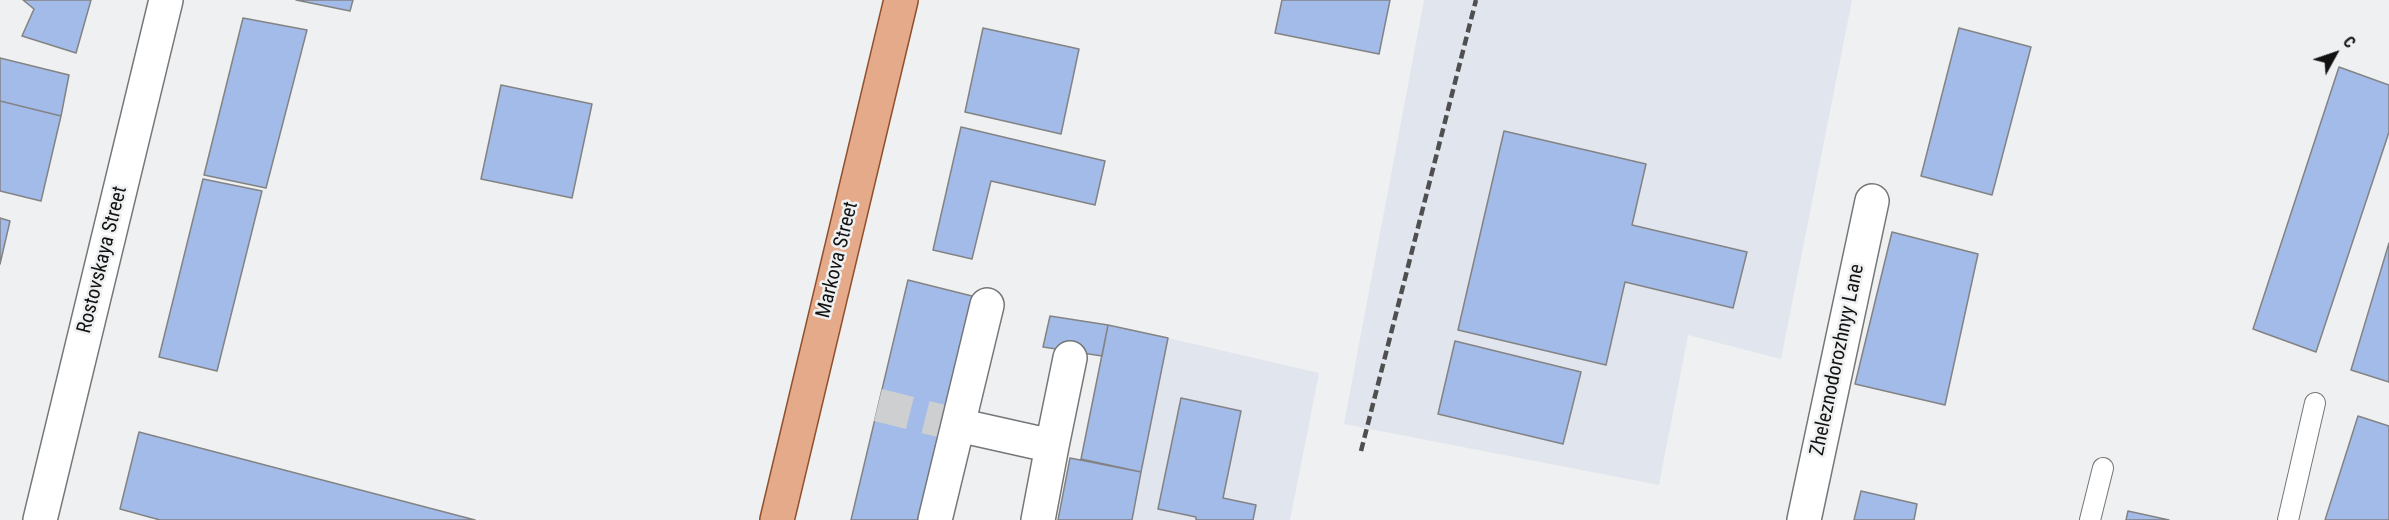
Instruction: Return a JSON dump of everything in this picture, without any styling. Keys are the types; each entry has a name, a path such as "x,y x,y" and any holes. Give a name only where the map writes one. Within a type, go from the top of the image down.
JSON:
{"main road":[{"name":"Markova Street","path":"777,520 901,0"}],"street":[{"name":"Rostovskaya Street","path":"40,520 166,0"},
{"name":"Zheleznodorozhnyy Lane","path":"1804,520 1872,201"},
{"path":"935,520 987,305"},
{"path":"1038,520 1070,358"},
{"path":"958,425 1052,446"}],"lane":[{"path":"2288,520 2315,403"},
{"path":"2090,520 2103,468"}],"shaded area":[{"path":"1424,0 1852,0 1781,359 1688,335 1659,485 1344,424"},
{"path":"1168,338 1319,373 1290,520 1132,520"}],"building":[{"path":"23,0 91,0 76,53 22,36 34,9"},
{"path":"296,0 353,0 350,11"},
{"path":"1282,0 1390,0 1379,54 1275,33"},
{"path":"243,18 307,30 266,188 204,175"},
{"path":"983,28 1079,49 1061,134 965,112"},
{"path":"1959,28 2031,47 1992,195 1921,176"},
{"path":"0,58 69,75 61,116 0,101"},
{"path":"2339,67 2389,85 2389,132 2316,352 2253,329"},
{"path":"501,85 592,104 572,198 481,179"},
{"path":"0,101 61,116 41,201 0,191"},
{"path":"961,127 1105,161 1095,205 991,181 972,259 933,250"},
{"path":"1504,131 1646,164 1632,225 1747,252 1733,308 1625,282 1606,365 1458,330"},
{"path":"203,179 262,191 217,371 159,357"},
{"path":"0,218 10,221 0,264"},
{"path":"1892,232 1978,254 1945,405 1855,384"},
{"path":"2389,243 2389,382 2351,370"},
{"path":"908,280 976,297 923,520 851,520"},
{"path":"1050,316 1108,325 1102,356 1043,347"},
{"path":"1108,325 1168,338 1141,472 1081,459"},
{"path":"1455,341 1581,372 1563,444 1438,414"},
{"path":"1181,398 1241,411 1223,498 1256,505 1253,520 1196,520 1196,517 1158,509"},
{"path":"2358,416 2389,426 2389,520 2325,520"},
{"path":"139,432 475,520 160,520 120,509"},
{"path":"1070,458 1141,472 1132,520 1058,520"},
{"path":"1861,491 1917,504 1914,520 1854,520"},
{"path":"2128,511 2169,520 2126,520"}],"tunnel":[{"path":"878,405 958,425"}],"railway":[{"path":"1361,451 1476,0"}]}
